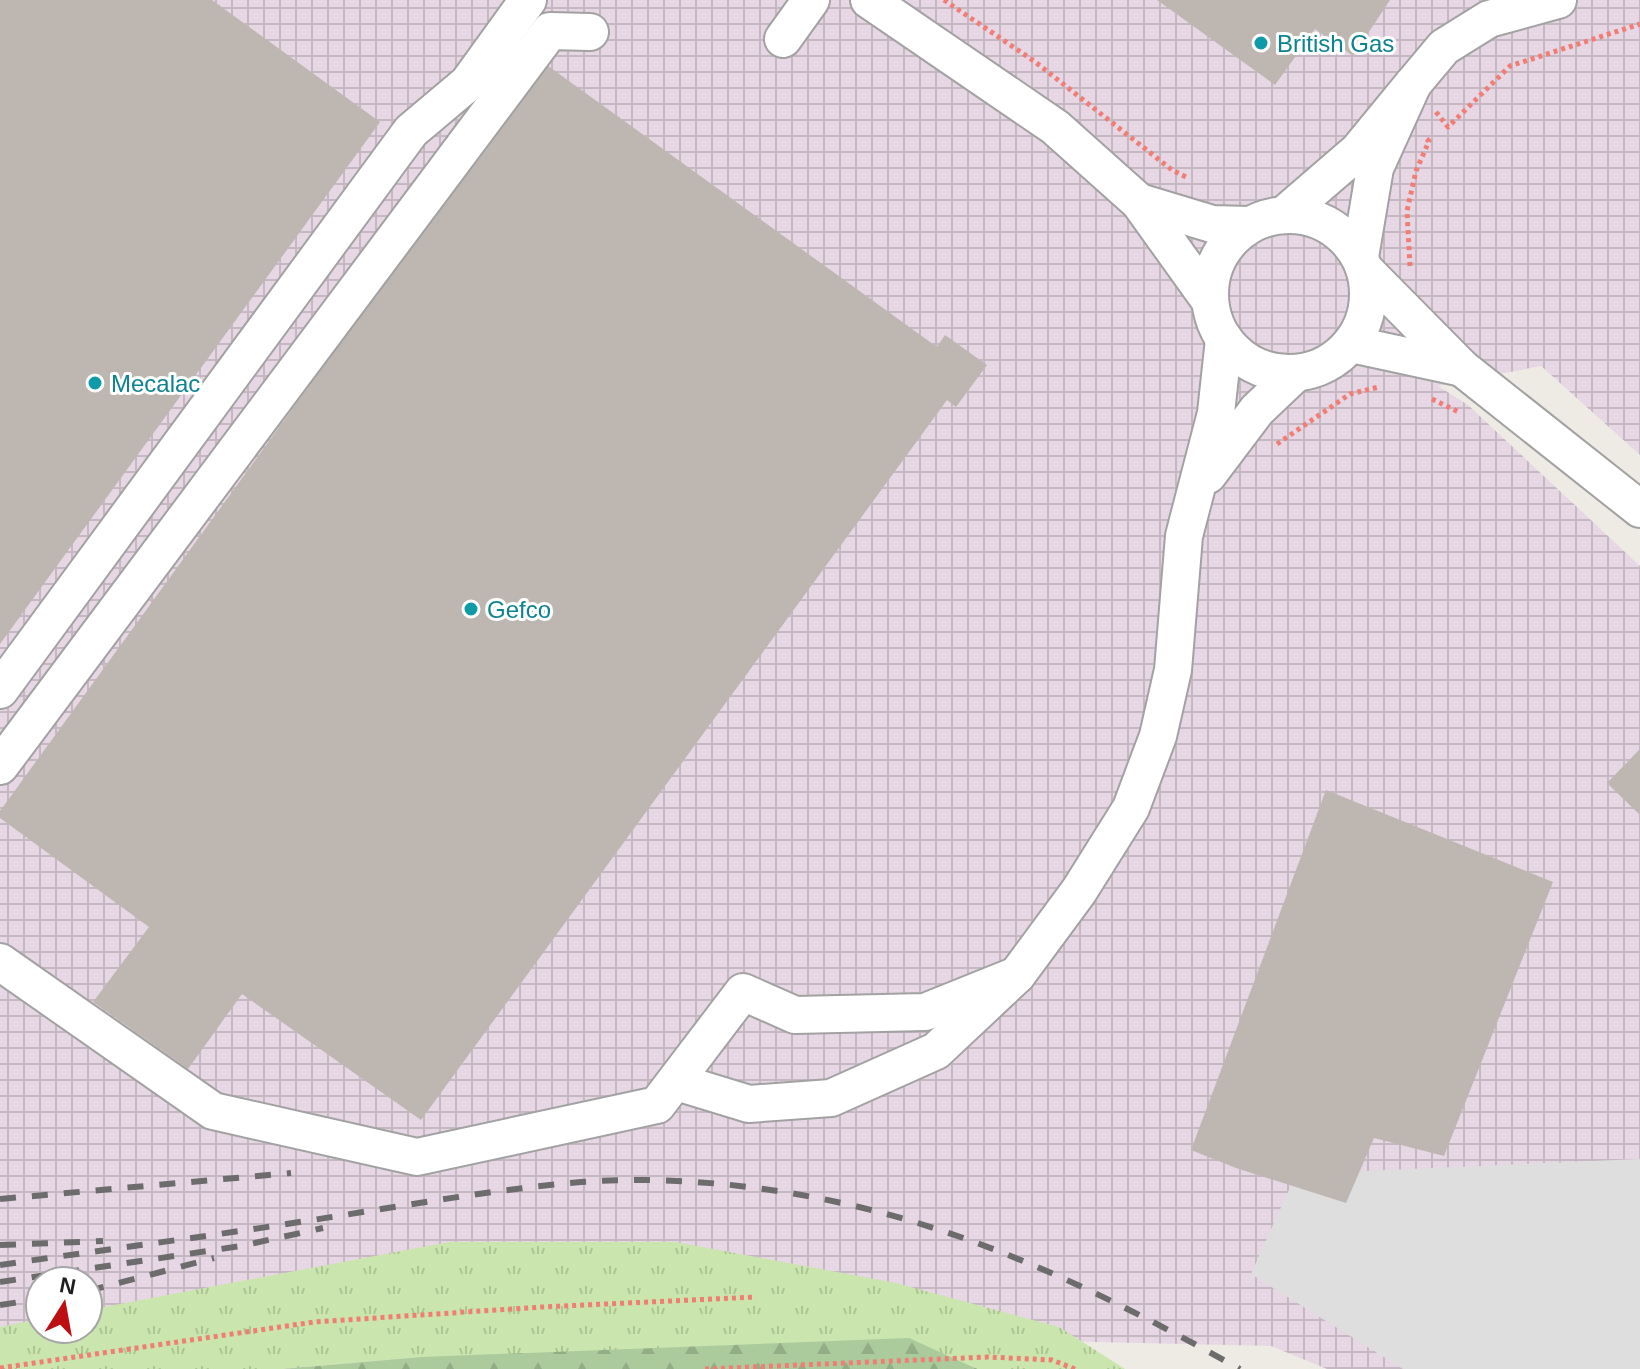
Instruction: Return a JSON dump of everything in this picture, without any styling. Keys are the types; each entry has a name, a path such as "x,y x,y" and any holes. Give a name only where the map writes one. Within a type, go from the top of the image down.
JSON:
{"street":[{"path":"0,690 411,131 468,83 528,0"},
{"path":"783,39 811,0"},
{"path":"869,0 1055,127 1139,202 1210,301 1224,339 1239,355 1258,367 1277,372 1296,373 1337,358 1351,344 1366,316 1369,287 1363,264 1375,168 1413,84"},
{"path":"1139,202 1212,224 1249,225 1285,214 1358,151 1444,47 1489,19 1558,0"},
{"path":"0,766 550,31 590,32"},
{"path":"1285,214 1325,223 1351,243 1363,264 1462,368 1640,509"},
{"path":"1210,301 1212,275 1220,255 1235,236 1249,225"},
{"path":"677,1082 749,1104 831,1098 936,1051 1017,975 1079,891 1131,808 1158,736 1173,670 1184,536 1216,413 1224,339"},
{"path":"1351,344 1462,368"},
{"path":"1184,536 1210,470 1257,410 1296,373"},
{"path":"0,962 213,1111 417,1157 657,1105 743,992 795,1015 925,1012 1017,975"}],"path":[{"path":"944,0 1034,61 1172,170 1198,183"},
{"path":"1413,84 1448,127 1510,66 1640,24"},
{"path":"1397,118 1429,141 1416,171 1407,211 1410,268"},
{"path":"0,1368 314,1322 756,1297"},
{"path":"705,1369 988,1357 1052,1360 1075,1369"}],"shaded area":[{"path":"0,0 1640,0 1640,455 1541,366 1438,386 1468,405 1640,566 1640,1369 1327,1369 1271,1346 909,1338 284,1369 0,1369"},
{"path":"1640,1159 1640,1369 1403,1369 1251,1274 1296,1174"}],"green space":[{"path":"449,1242 676,1242 896,1283 1059,1327 1125,1369 973,1369 422,1357 284,1369 0,1369 0,1327 24,1322 24,1345 104,1345 104,1307"},
{"path":"909,1338 977,1369 284,1369 422,1357"}],"building":[{"name":"Mecalac","path":"0,0 212,0 380,122 0,644"},
{"name":"British Gas","path":"1157,0 1390,0 1353,56 1315,29 1275,85"},
{"name":"Gefco","path":"544,63 937,347 945,335 987,365 956,407 947,400 421,1120 242,994 188,1069 93,1002 149,927 0,818 0,811"},
{"path":"1640,749 1640,815 1607,783"},
{"path":"1326,790 1553,882 1444,1156 1374,1138 1346,1203 1236,1168 1191,1150"}],"railway":[{"path":"0,1199 291,1173"},
{"path":"0,1265 547,1185 613,1180 709,1183 774,1190 837,1202 943,1231 994,1249 1094,1293 1240,1369"},
{"path":"0,1282 241,1246 323,1228"},
{"path":"0,1245 103,1241"},
{"path":"104,1287 214,1258"},
{"path":"0,1305 24,1301"}],"place":[{"name":"British Gas","path":"1261,43"},
{"name":"Mecalac","path":"95,383"},
{"name":"Gefco","path":"471,609"}]}
